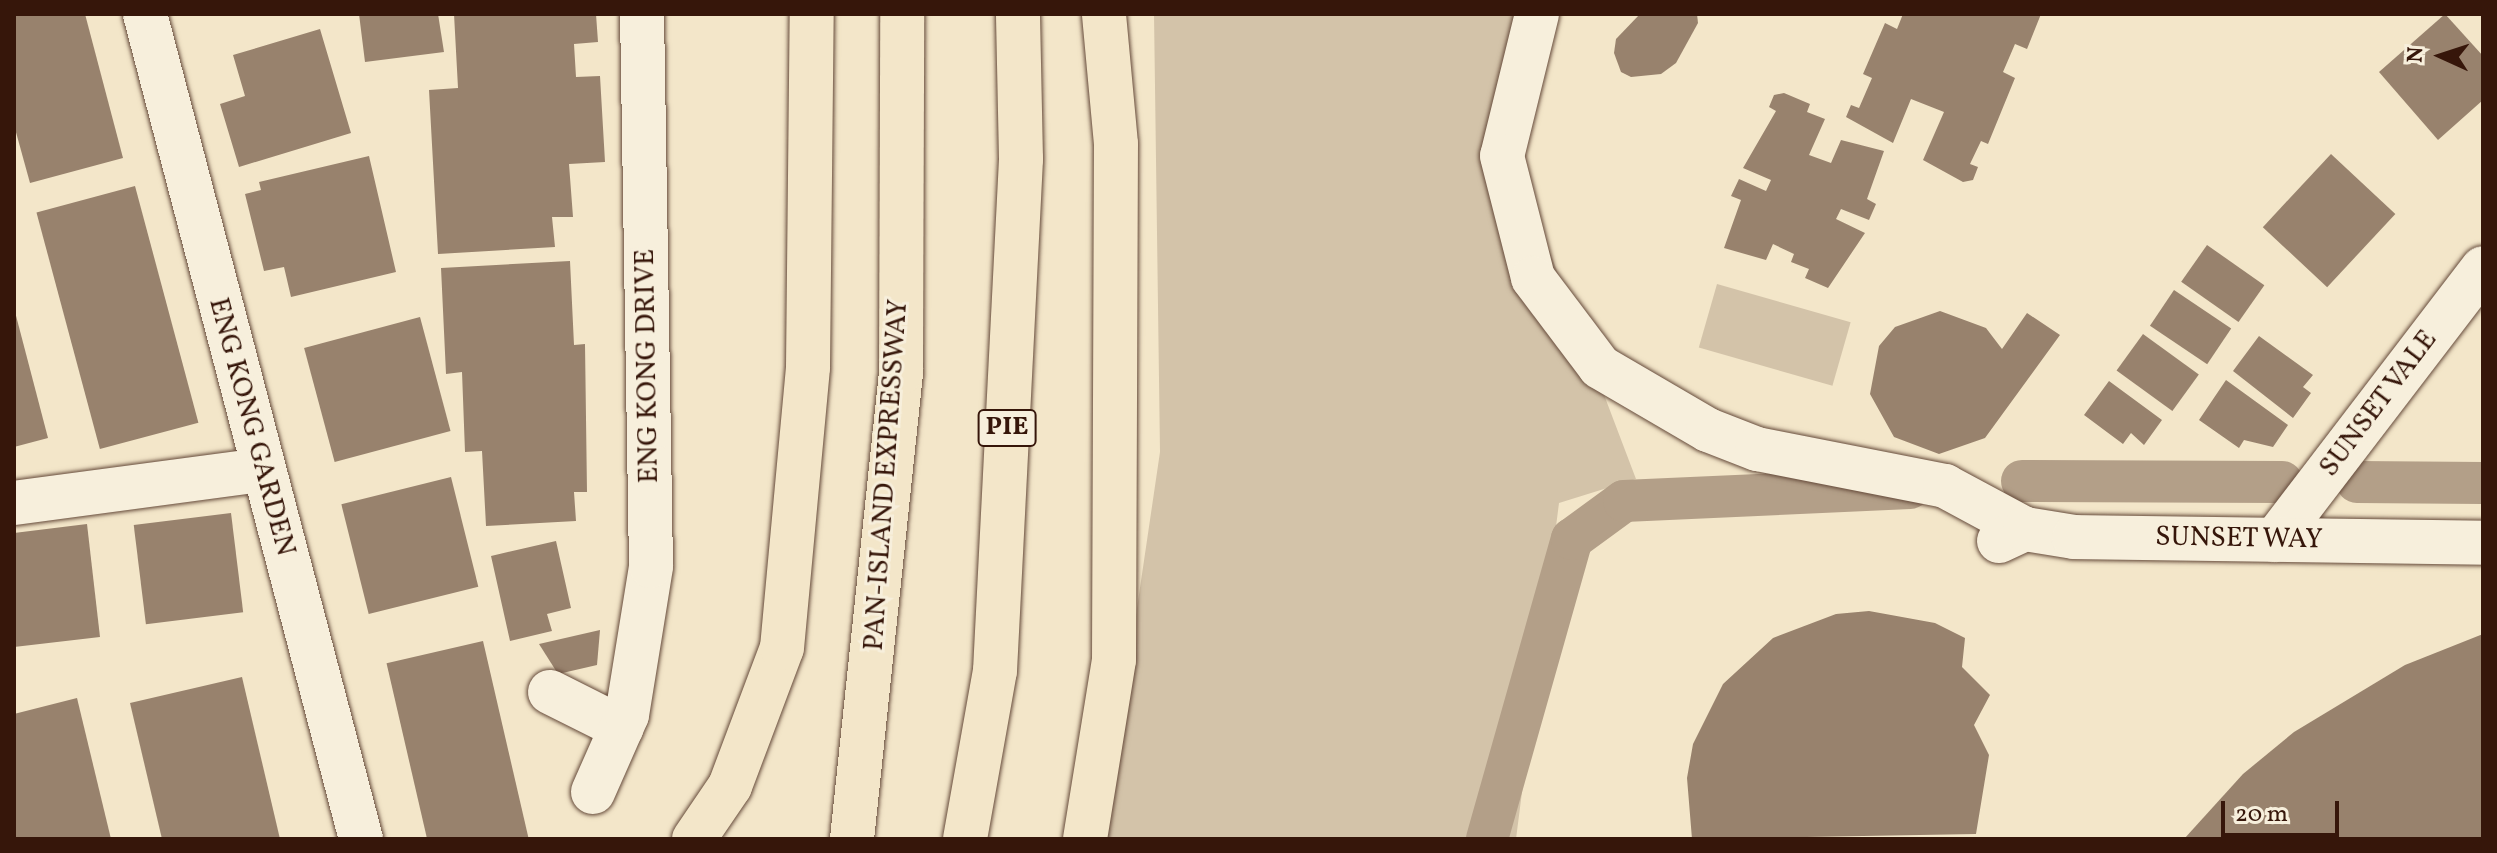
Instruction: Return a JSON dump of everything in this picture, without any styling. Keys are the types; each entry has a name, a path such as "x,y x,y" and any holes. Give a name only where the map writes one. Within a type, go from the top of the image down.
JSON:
{"highway":[{"path":"694,839 730,786 782,648 808,367 812,14"},
{"name":"PAN-ISLAND EXPRESSWAY","path":"852,839 901,372 902,14"},
{"name":"PIE","path":"965,839 995,671 1021,159 1018,14"},
{"path":"1085,839 1114,660 1116,144 1104,14"}],"street":[{"name":"ENG KONG GARDEN","path":"145,14 260,470 361,839"},
{"name":"ENG KONG DRIVE","path":"593,792 624,722 651,566 642,14"},
{"name":"SUNSET WAY","path":"1537,14 1502,156 1533,278 1600,367 1708,430 1757,449 1945,486 2012,535 2483,543"},
{"name":"SUNSET VALE","path":"2275,540 2483,268"},
{"path":"14,503 260,470"},
{"path":"550,692 624,722"}],"shaded area":[{"path":"1154,14 1541,14 1494,105 1636,479 1559,503 1516,839 1103,839 1160,452"},
{"path":"1717,284 1851,322 1832,386 1699,347"}],"building":[{"path":"14,14 85,14 123,158 30,183 14,125"},
{"path":"359,14 438,14 444,52 365,62"},
{"path":"454,14 596,14 598,42 574,44 576,77 600,76 605,162 569,164 573,217 552,217 555,247 438,254 429,90 458,88"},
{"path":"1640,14 1697,14 1698,23 1676,63 1661,74 1631,77 1621,72 1614,53 1616,39"},
{"path":"1903,14 2041,14 2027,49 2015,44 2003,72 2015,78 1988,144 1981,141 1970,164 1978,167 1973,180 1963,182 1923,160 1944,112 1911,99 1893,143 1846,117 1851,105 1859,108 1872,78 1863,74 1885,23 1897,29"},
{"path":"2445,14 2483,56 2483,100 2438,140 2379,72"},
{"path":"320,29 351,133 239,167 220,104 245,96 233,55"},
{"path":"1784,93 1810,104 1807,112 1825,119 1809,155 1831,163 1841,140 1884,151 1867,199 1876,204 1869,220 1841,209 1836,219 1865,233 1828,288 1805,278 1809,269 1791,262 1794,254 1773,244 1766,260 1724,248 1741,200 1731,196 1739,179 1766,191 1771,180 1743,168 1776,111 1769,107 1774,95"},
{"path":"2331,154 2395,214 2327,287 2263,227"},
{"path":"369,156 396,272 291,297 284,267 264,271 245,194 261,190 259,182"},
{"path":"135,186 198,423 100,449 36,212"},
{"path":"2207,245 2264,285 2239,322 2181,282"},
{"path":"570,261 574,345 585,344 587,492 574,492 576,521 486,526 482,451 465,452 462,372 446,374 441,268"},
{"path":"2174,290 2231,329 2207,364 2150,326"},
{"path":"14,308 48,438 14,447"},
{"path":"1940,311 1986,328 2002,349 2027,313 2060,335 1985,438 1939,454 1894,437 1870,394 1879,346 1895,327"},
{"path":"420,317 451,431 335,462 304,348"},
{"path":"2143,334 2199,375 2172,411 2117,370"},
{"path":"2259,336 2313,375 2303,387 2311,393 2293,418 2233,371"},
{"path":"2226,380 2288,425 2273,447 2244,440 2239,448 2199,420"},
{"path":"2109,381 2162,420 2144,445 2131,433 2123,444 2084,415"},
{"path":"451,477 478,587 369,614 341,504"},
{"path":"231,513 243,612 146,624 134,525"},
{"path":"87,524 100,637 14,647 14,533"},
{"path":"556,541 571,608 547,614 552,631 510,641 491,556"},
{"path":"1869,611 1935,623 1965,638 1962,667 1990,695 1974,725 1989,755 1976,834 1692,839 1687,778 1693,744 1723,684 1773,638 1836,614"},
{"path":"600,630 597,665 558,674 539,644"},
{"path":"2483,634 2483,839 2184,839 2243,774 2294,732 2405,665"},
{"path":"483,641 529,839 427,839 387,663"},
{"path":"242,677 280,839 162,839 130,703"},
{"path":"77,698 111,839 14,839 14,714"}],"waterway":[{"path":"2022,481 2282,482"},
{"path":"2357,482 2483,483"},
{"path":"1487,839 1572,539 1624,501 1910,488"}]}
